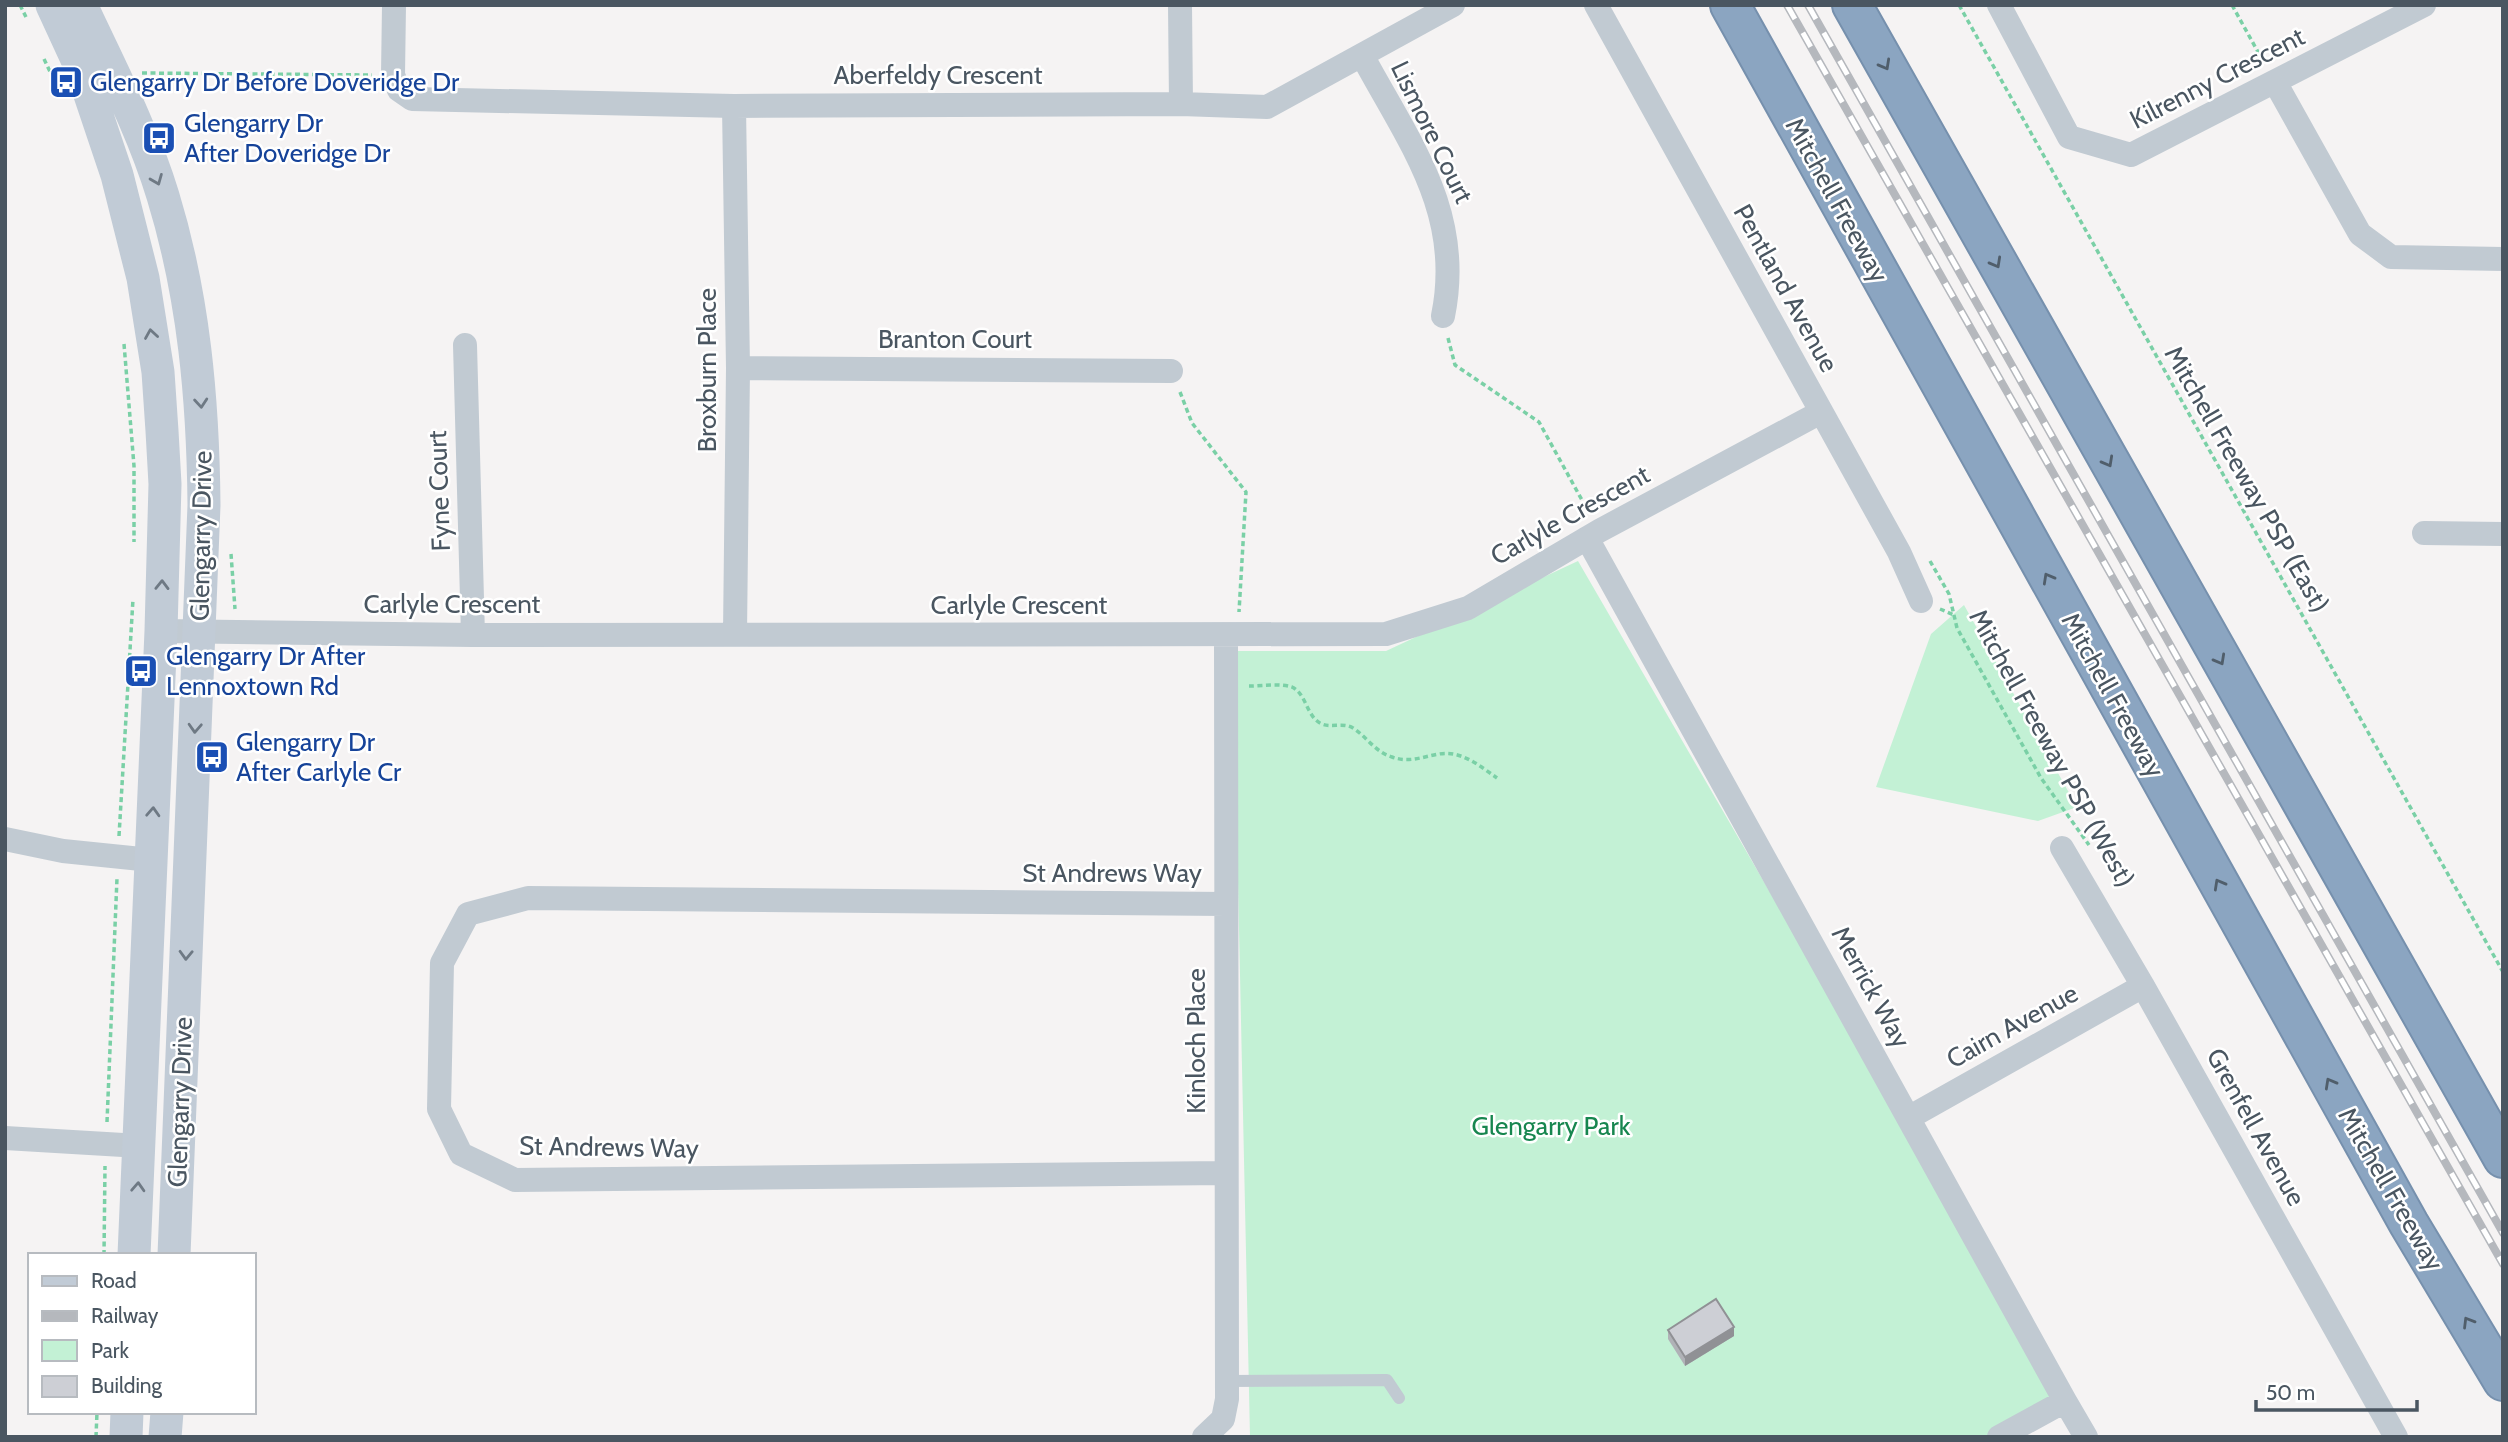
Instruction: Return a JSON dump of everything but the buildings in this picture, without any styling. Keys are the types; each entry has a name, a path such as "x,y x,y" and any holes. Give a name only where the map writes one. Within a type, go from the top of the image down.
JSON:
{"highway":[{"name":"Mitchell Freeway","path":"1730,5 2409,1224 2503,1381"},
{"path":"1852,5 2503,1158"}],"main road":[{"name":"Glengarry Drive","path":"81,5 160,187 185,280 203,417 199,632 174,1253"},
{"name":"Glengarry Drive","path":"41,15 81,68 113,163 143,278 158,372 163,444 162,631 134,1253"},
{"path":"126,1437 127,1414"},
{"path":"165,1437 167,1414"}],"street":[{"path":"394,5 396,82"},
{"path":"1180,5 1181,104"},
{"name":"Aberfeldy Crescent","path":"396,82 412,99 734,106 1181,104 1267,107 1363,57 1453,5"},
{"name":"Pentland Avenue","path":"1596,5 1899,552 1921,600"},
{"name":"Kilrenny Crescent","path":"1999,5 2069,137 2131,155 2424,5"},
{"name":"Lismore Court","path":"1363,57 1429,179 1443,216 1450,266 1443,316"},
{"path":"2275,82 2360,234 2391,257 2503,259"},
{"name":"Broxburn Place","path":"734,106 738,368 735,634"},
{"name":"Fyne Court","path":"465,345 472,635"},
{"name":"Branton Court","path":"738,368 1171,370"},
{"name":"Carlyle Crescent","path":"162,631 472,635 1386,634 1468,608 1593,535 1821,412"},
{"path":"2424,533 2503,534"},
{"name":"Merrick Way","path":"1593,535 2086,1437"},
{"name":"Kinloch Place","path":"1204,1437 1223,1419 1227,1381 1226,686 1232,635"},
{"path":"5,839 63,851 151,860"},
{"name":"Grenfell Avenue","path":"2062,848 2143,986 2396,1437"},
{"name":"St Andrews Way","path":"1226,904 528,898 468,914 442,963 439,1109 461,1154 515,1180 1226,1173"},
{"name":"Cairn Avenue","path":"1910,1117 2143,986"},
{"path":"5,1138 140,1146"},
{"path":"1999,1437 2065,1401"}],"lane":[{"path":"1227,1381 1387,1380 1399,1398"}],"path":[{"path":"20,5 41,15"},
{"name":"Mitchell Freeway PSP (East)","path":"1959,5 2503,972"},
{"path":"2232,5 2275,82"},
{"path":"41,51 58,89"},
{"path":"140,73 396,82"},
{"path":"1443,316 1455,365 1539,422 1593,535"},
{"path":"123,339 134,466 134,548"},
{"path":"1171,370 1192,423 1246,492 1232,635"},
{"name":"Mitchell Freeway PSP (West)","path":"1926,556 1947,590 1957,628 2034,766 2092,849"},
{"path":"119,838 133,589"},
{"path":"1226,686 1289,686 1298,690 1313,718 1323,724 1345,724 1378,751 1391,757 1408,761 1454,754 1474,762 1497,778"},
{"path":"107,1127 117,878"},
{"path":"104,1253 105,1160"},
{"path":"96,1437 97,1414"}],"green space":[{"name":"Glengarry Park","path":"1578,561 2065,1401 1994,1437 1250,1437 1233,651 1386,651"},
{"path":"1964,605 2077,807 2038,821 1876,787 1931,634"}],"railway":[{"path":"1787,5 2503,1264"},
{"path":"1808,5 2503,1233"}],"place":[{"name":"Glengarry Dr Before Doveridge Dr","path":"66,82"},
{"name":"Glengarry Dr After Doveridge Dr","path":"159,138"},
{"name":"Glengarry Dr After Lennoxtown Rd","path":"141,671"},
{"name":"Glengarry Dr After Carlyle Cr","path":"212,757"}]}
